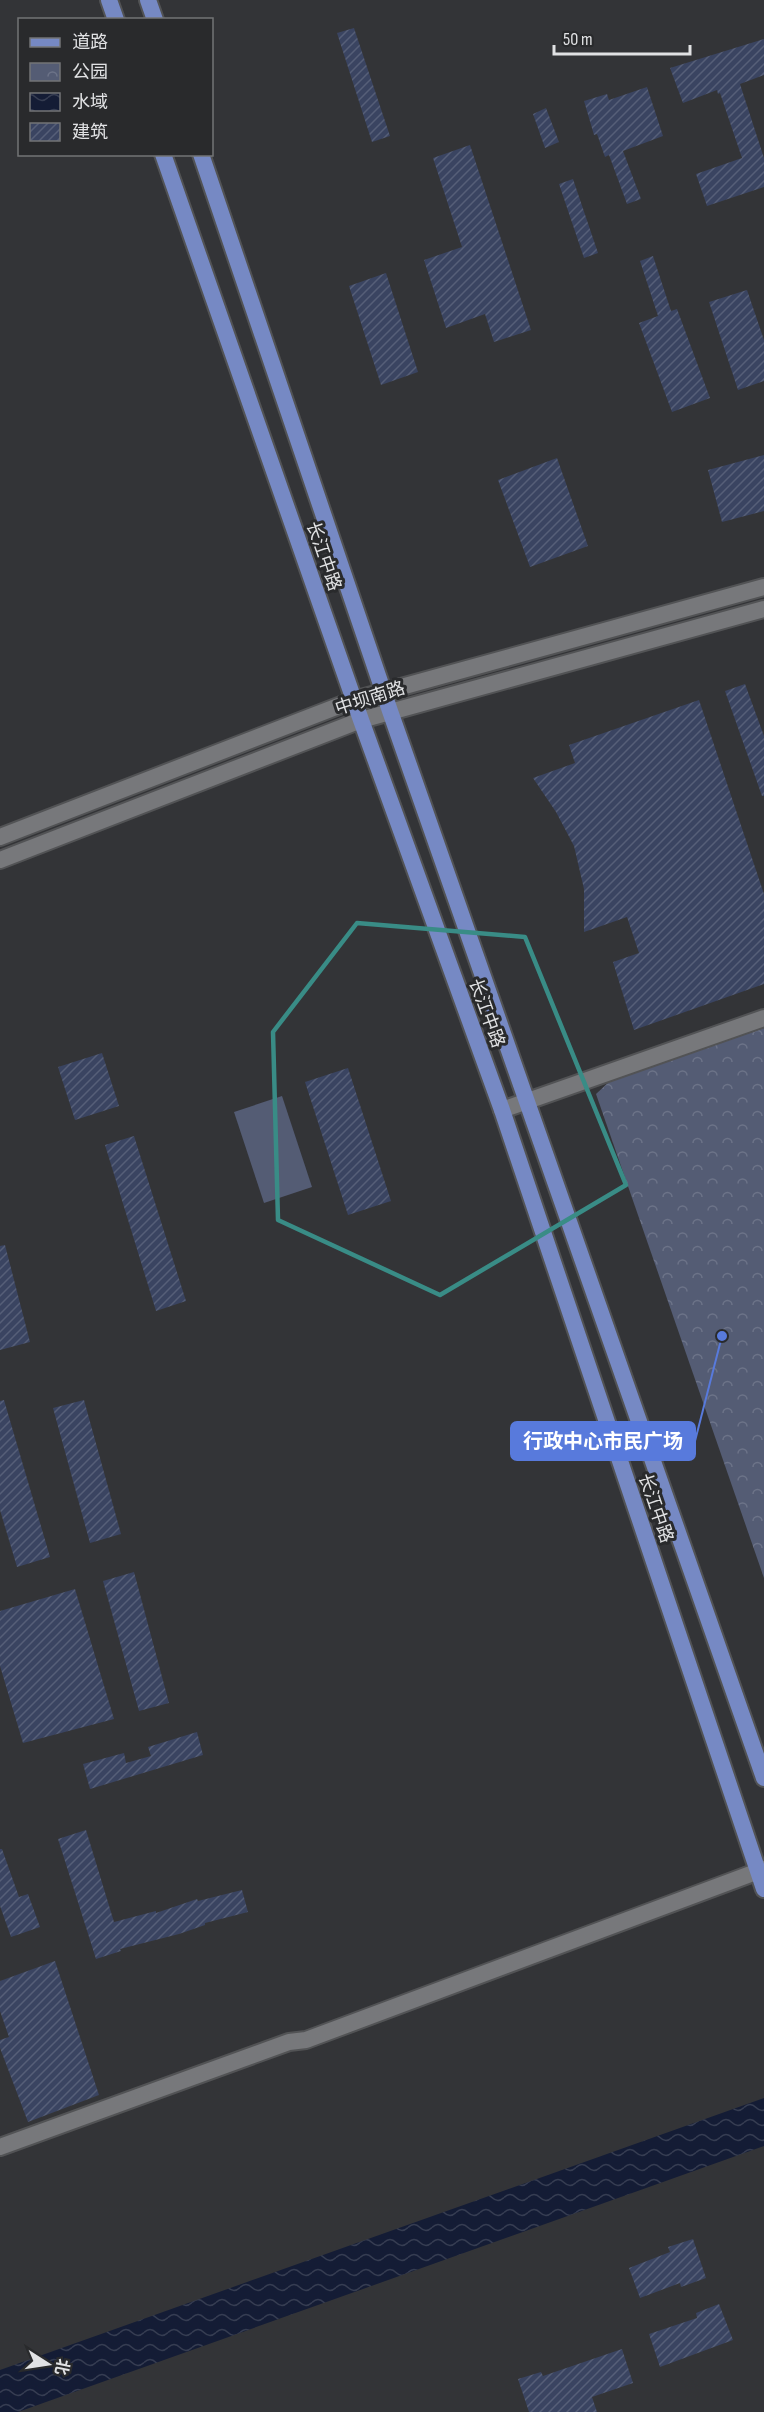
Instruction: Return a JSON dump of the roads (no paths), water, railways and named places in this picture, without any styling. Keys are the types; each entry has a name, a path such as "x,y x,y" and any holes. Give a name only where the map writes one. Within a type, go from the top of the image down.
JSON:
{"main road":[{"path":"109,0 115,18"},
{"path":"148,0 154,18"},
{"name":"长江中路","path":"164,156 361,720 502,1110 761,1870 764,1889"},
{"name":"长江中路","path":"202,156 390,711 764,1778"},
{"name":"中坝南路","path":"0,837 354,700 764,587"},
{"name":"中坝南路","path":"0,860 361,720 764,609"},
{"path":"502,1110 764,1018"},
{"path":"0,2147 289,2042 317,2036 761,1870"}],"water":[{"path":"764,2098 764,2146 18,2412 0,2412 0,2370"}],"place":[{"name":"行政中心市民广场","path":"722,1336"}]}
